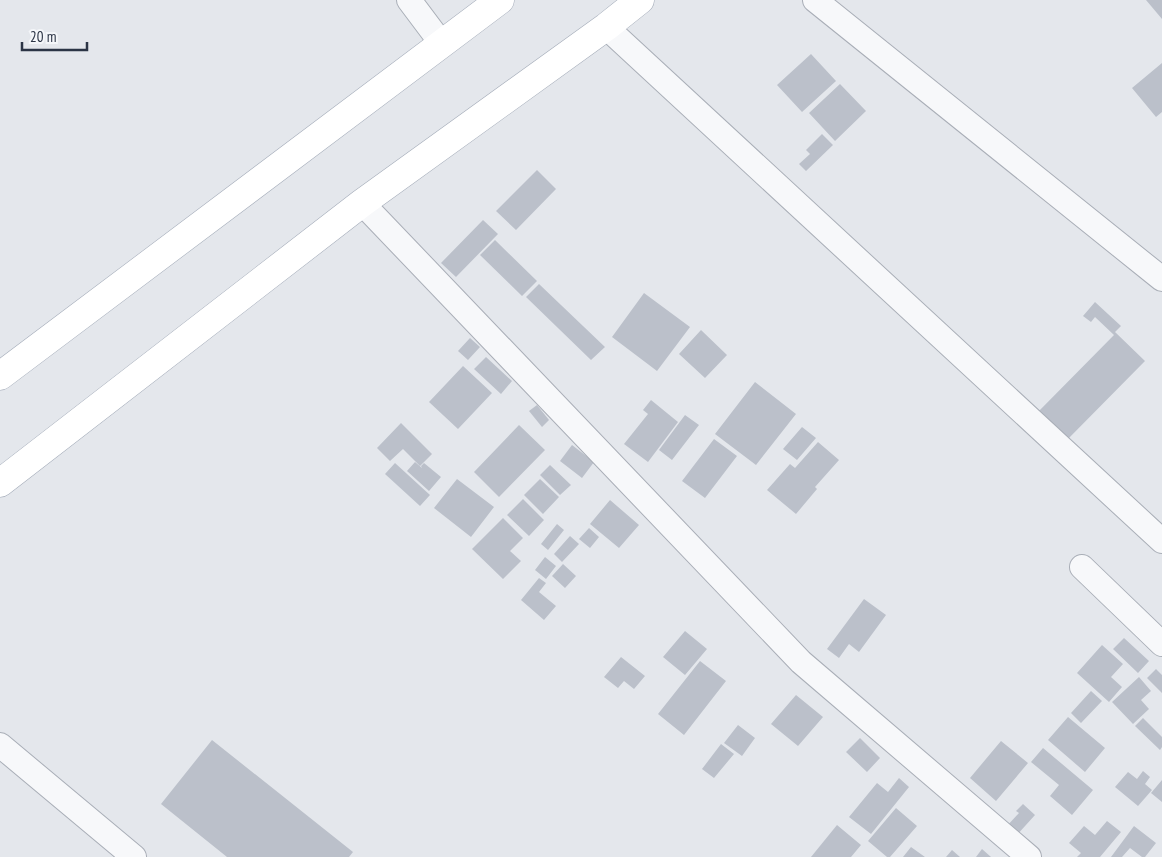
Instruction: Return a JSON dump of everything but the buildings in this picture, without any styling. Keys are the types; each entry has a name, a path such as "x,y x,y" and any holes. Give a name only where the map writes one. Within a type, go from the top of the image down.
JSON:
{"main road":[{"path":"0,376 500,0"},
{"path":"0,483 362,203 606,27 640,0"}],"street":[{"path":"410,0 442,44"},
{"path":"815,0 1162,279"},
{"path":"606,27 1162,540"},
{"path":"362,203 801,662 1029,857"},
{"path":"1082,567 1162,644"},
{"path":"0,745 134,857"}]}
